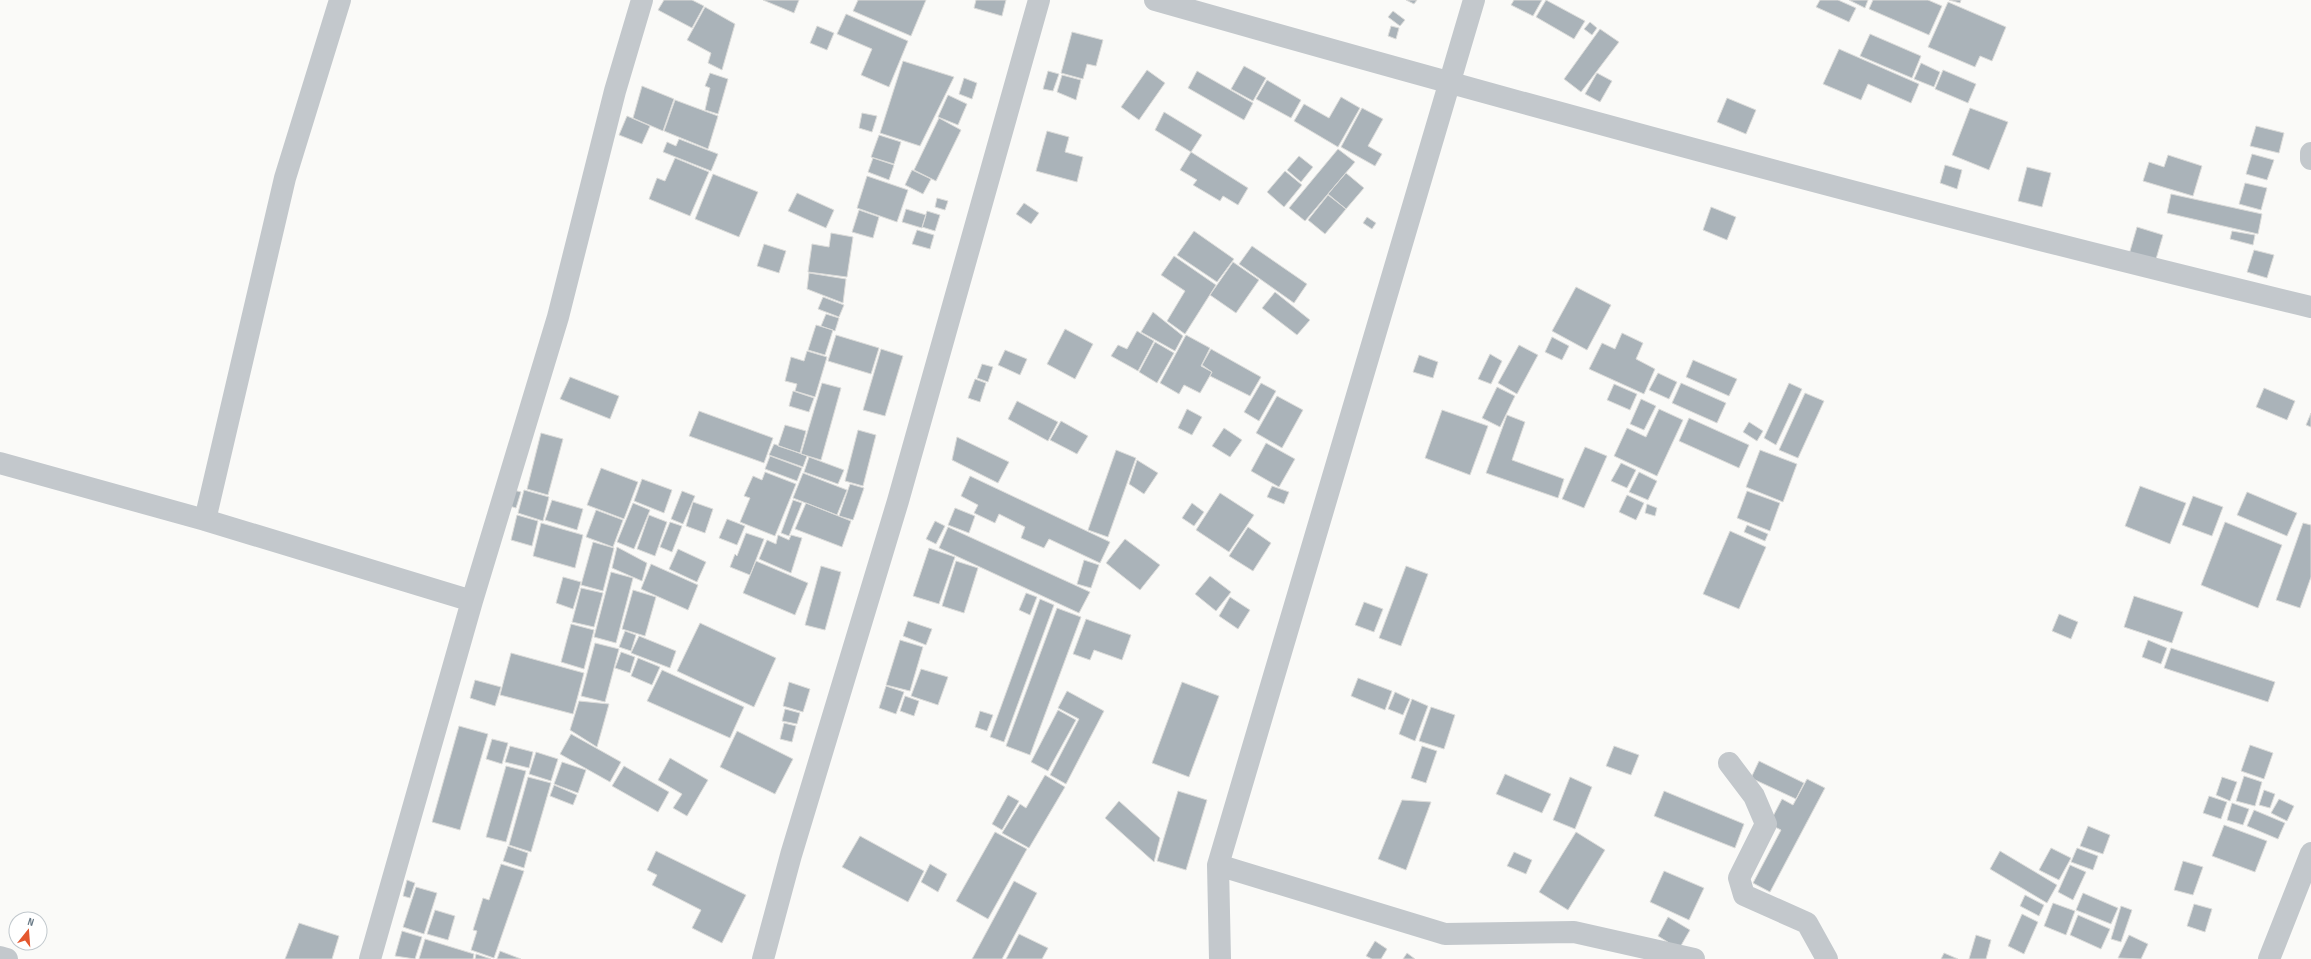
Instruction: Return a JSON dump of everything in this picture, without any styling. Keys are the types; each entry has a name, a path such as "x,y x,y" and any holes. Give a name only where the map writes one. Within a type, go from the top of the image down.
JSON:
{"street":[{"path":"205,520 285,178 340,0"},
{"path":"370,959 472,601 558,318 615,91 642,0"},
{"path":"763,959 791,855 900,493 1039,0"},
{"path":"1156,0 1450,84 2102,256 2311,307"},
{"path":"1220,959 1218,865 1474,0"},
{"path":"2311,152 2311,159"},
{"path":"0,463 205,520 472,601"},
{"path":"1729,763 1754,796 1766,824 1739,878 1744,895 1807,923 1827,959"},
{"path":"2269,959 2311,853"},
{"path":"1218,865 1445,934 1574,932 1694,959"},
{"path":"0,957 7,959"}],"building":[{"path":"664,0 692,0 704,6 692,28 658,10"},
{"path":"763,0 799,0 794,13"},
{"path":"858,0 926,0 911,36 853,11"},
{"path":"976,0 1006,0 1002,16 974,8"},
{"path":"1406,0 1417,0 1414,4"},
{"path":"1514,0 1542,0 1533,16 1511,5"},
{"path":"1546,0 1585,21 1574,39 1536,17"},
{"path":"1820,0 1838,0 1856,8 1849,22 1816,7"},
{"path":"1849,0 1868,0 1865,8"},
{"path":"1873,0 1928,0 1942,6 1929,35 1869,9"},
{"path":"1949,0 1961,0 1960,3"},
{"path":"1948,2 2006,27 1992,61 1980,56 1975,67 1928,47"},
{"path":"705,7 735,24 722,70 708,63 711,53 687,40"},
{"path":"1393,11 1405,20 1400,26 1388,17"},
{"path":"846,14 908,41 889,87 861,75 872,49 837,34"},
{"path":"1590,22 1597,28 1592,35 1584,29"},
{"path":"817,26 834,33 827,50 810,43"},
{"path":"1391,26 1399,28 1396,39 1388,36"},
{"path":"1600,29 1619,42 1581,92 1564,79"},
{"path":"1072,32 1103,40 1096,66 1087,64 1083,79 1061,73"},
{"path":"1870,34 1921,56 1912,78 1860,56"},
{"path":"1839,49 1919,84 1911,103 1868,84 1861,100 1823,84"},
{"path":"903,61 954,77 920,146 880,133"},
{"path":"1921,63 1940,72 1934,87 1914,79"},
{"path":"1244,66 1266,78 1253,101 1231,89"},
{"path":"1147,70 1165,83 1139,120 1121,107"},
{"path":"1943,70 1976,84 1968,103 1935,89"},
{"path":"1048,71 1059,74 1053,91 1043,89"},
{"path":"1197,71 1253,103 1244,120 1188,88"},
{"path":"710,73 728,79 718,114 705,110 710,88 705,86"},
{"path":"1597,73 1612,81 1600,102 1585,94"},
{"path":"1062,75 1081,80 1076,100 1057,92"},
{"path":"964,78 977,83 972,99 959,94"},
{"path":"1267,80 1301,100 1291,118 1256,99"},
{"path":"642,86 674,99 663,131 633,118"},
{"path":"948,95 967,104 958,125 938,117"},
{"path":"1341,97 1360,108 1338,147 1294,121 1304,104 1329,118"},
{"path":"1727,98 1756,110 1746,134 1717,122"},
{"path":"675,100 718,116 708,149 664,131"},
{"path":"1362,108 1383,119 1368,146 1382,154 1375,166 1341,147"},
{"path":"1970,108 2008,122 1989,170 1952,155"},
{"path":"1164,112 1202,135 1191,152 1155,130"},
{"path":"862,113 877,116 872,132 859,128"},
{"path":"627,116 650,126 642,144 619,135"},
{"path":"939,118 961,130 936,181 914,170"},
{"path":"2256,126 2284,133 2279,153 2250,146"},
{"path":"1047,131 1069,137 1065,152 1083,157 1077,182 1036,171"},
{"path":"879,135 901,142 894,164 871,157"},
{"path":"679,139 718,154 711,171 663,152 667,142 676,146"},
{"path":"1338,149 1355,162 1305,221 1289,208"},
{"path":"1191,152 1248,188 1238,205 1223,196 1220,201 1193,185 1197,180 1180,170"},
{"path":"2252,154 2274,160 2267,180 2246,174"},
{"path":"2168,155 2202,166 2193,196 2143,181 2149,162 2164,167"},
{"path":"1299,156 1313,167 1301,182 1287,170"},
{"path":"675,158 709,172 690,216 649,199 657,178 665,181"},
{"path":"873,158 894,165 889,180 868,172"},
{"path":"1945,165 1962,170 1957,189 1940,183"},
{"path":"2027,167 2051,173 2042,207 2018,201"},
{"path":"912,170 931,179 923,194 905,185"},
{"path":"1285,171 1302,185 1284,207 1267,192"},
{"path":"1346,173 1364,188 1346,209 1328,194"},
{"path":"713,174 758,192 739,237 695,219"},
{"path":"867,176 908,190 897,222 857,208"},
{"path":"2245,183 2267,188 2261,210 2239,204"},
{"path":"797,193 834,210 826,228 788,211"},
{"path":"2171,194 2262,214 2258,234 2167,213"},
{"path":"1328,195 1346,209 1325,234 1308,220"},
{"path":"937,198 948,201 945,210 935,207"},
{"path":"1024,203 1039,213 1031,224 1016,214"},
{"path":"1711,207 1736,217 1727,240 1703,230"},
{"path":"906,209 926,215 922,228 902,222"},
{"path":"859,210 879,217 873,238 852,232"},
{"path":"927,211 940,215 935,231 922,227"},
{"path":"1367,217 1376,223 1372,229 1363,223"},
{"path":"2137,227 2163,235 2154,266 2128,258"},
{"path":"917,230 934,235 930,249 912,244"},
{"path":"1194,231 1234,259 1217,282 1177,255"},
{"path":"2232,231 2255,235 2253,245 2230,239"},
{"path":"831,233 853,237 847,277 808,272 812,244 829,247"},
{"path":"764,244 786,251 779,273 757,266"},
{"path":"1252,246 1307,284 1294,303 1239,264"},
{"path":"2254,250 2274,255 2267,278 2247,272"},
{"path":"1174,256 1216,285 1185,334 1167,321 1185,291 1161,275"},
{"path":"1233,262 1259,280 1236,313 1210,295"},
{"path":"809,273 846,279 843,303 807,289"},
{"path":"1576,287 1611,305 1587,350 1552,331"},
{"path":"1275,292 1310,320 1297,335 1262,308"},
{"path":"823,297 844,305 839,317 818,309"},
{"path":"1153,312 1183,336 1175,351 1141,332"},
{"path":"826,314 839,318 835,331 821,326"},
{"path":"816,325 833,330 825,355 808,350"},
{"path":"1065,329 1093,344 1075,379 1047,364"},
{"path":"1137,331 1154,341 1138,371 1111,356 1118,345 1127,349"},
{"path":"1622,333 1643,343 1636,359 1655,369 1644,394 1589,369 1602,343 1615,349"},
{"path":"836,335 879,348 871,374 828,361"},
{"path":"1186,335 1210,348 1201,366 1212,372 1200,393 1184,385 1179,394 1160,383"},
{"path":"1552,337 1569,346 1562,360 1545,352"},
{"path":"1155,342 1174,353 1157,383 1139,372"},
{"path":"1519,345 1538,355 1517,394 1498,383"},
{"path":"881,349 903,356 885,416 863,410"},
{"path":"1211,349 1261,377 1250,396 1210,376 1212,372 1202,365"},
{"path":"1005,350 1027,359 1020,375 998,365"},
{"path":"807,351 827,357 815,397 795,391 797,384 785,381 791,357 804,361"},
{"path":"1490,354 1502,361 1491,384 1478,379"},
{"path":"1419,355 1438,362 1433,378 1413,372"},
{"path":"1693,360 1737,379 1729,396 1686,377"},
{"path":"982,364 993,367 988,382 977,378"},
{"path":"1658,373 1677,382 1669,399 1649,390"},
{"path":"570,377 619,396 610,419 560,399"},
{"path":"975,379 986,383 980,402 968,398"},
{"path":"822,383 841,388 821,460 801,454"},
{"path":"1261,383 1276,391 1259,421 1244,412"},
{"path":"1681,383 1726,403 1717,423 1672,403"},
{"path":"1789,383 1802,389 1776,445 1764,438"},
{"path":"1614,384 1637,394 1630,410 1607,400"},
{"path":"1497,387 1515,396 1500,427 1482,418"},
{"path":"2264,388 2295,401 2287,420 2256,407"},
{"path":"793,391 814,398 809,412 789,406"},
{"path":"1805,393 1824,401 1798,458 1779,450"},
{"path":"1277,396 1303,410 1282,448 1256,433"},
{"path":"1641,399 1656,406 1644,430 1630,424"},
{"path":"1017,401 1058,422 1048,441 1008,419"},
{"path":"1187,409 1202,417 1192,435 1178,428"},
{"path":"1659,409 1683,420 1657,476 1614,456 1627,428 1646,437"},
{"path":"1442,410 1488,426 1470,475 1425,458"},
{"path":"699,411 773,438 764,463 689,436"},
{"path":"2311,413 2311,427 2306,425"},
{"path":"1507,415 1525,422 1512,460 1564,479 1558,498 1486,473"},
{"path":"1689,418 1749,445 1739,468 1679,441"},
{"path":"1061,421 1088,436 1077,454 1050,440"},
{"path":"1749,422 1763,431 1757,441 1743,432"},
{"path":"785,425 806,431 800,453 778,446"},
{"path":"1224,428 1242,440 1230,457 1212,446"},
{"path":"858,430 876,435 863,486 845,481"},
{"path":"541,433 563,439 548,495 527,489"},
{"path":"957,437 1009,462 998,483 952,460"},
{"path":"1266,443 1295,459 1279,487 1251,471"},
{"path":"774,444 807,456 803,467 769,455"},
{"path":"1585,447 1607,456 1584,508 1562,499"},
{"path":"1116,450 1136,458 1108,537 1088,530"},
{"path":"1760,450 1797,464 1783,502 1746,487"},
{"path":"770,456 802,468 797,481 765,469"},
{"path":"809,457 844,470 838,484 804,472"},
{"path":"1137,460 1158,473 1144,494 1129,484"},
{"path":"1621,463 1636,470 1627,488 1611,481"},
{"path":"601,468 638,482 624,519 587,505"},
{"path":"765,472 796,484 775,536 740,522 750,498 744,496 753,476 762,480"},
{"path":"1639,472 1657,481 1648,500 1629,492"},
{"path":"803,473 847,490 837,515 793,498"},
{"path":"970,476 1110,542 1100,563 1049,539 1044,548 1021,538 1025,527 999,514 995,523 974,513 978,505 961,496"},
{"path":"642,479 672,490 664,513 634,501"},
{"path":"850,484 864,488 853,520 839,516"},
{"path":"1272,486 1289,492 1284,504 1267,497"},
{"path":"2140,486 2186,503 2170,544 2125,526"},
{"path":"510,489 521,492 516,508 506,505"},
{"path":"524,490 549,497 543,521 518,513"},
{"path":"682,491 695,496 683,524 671,519"},
{"path":"1747,491 1780,503 1770,531 1737,518"},
{"path":"2247,492 2297,513 2287,536 2237,515"},
{"path":"1220,493 1254,515 1229,552 1196,530"},
{"path":"1627,495 1644,503 1636,520 1619,512"},
{"path":"2193,496 2223,507 2212,536 2182,525"},
{"path":"552,500 583,509 577,530 545,520"},
{"path":"793,500 802,503 789,536 781,533"},
{"path":"693,502 713,509 705,533 686,526"},
{"path":"633,503 650,510 634,549 617,542"},
{"path":"806,503 851,521 842,547 795,529"},
{"path":"1192,503 1204,512 1194,526 1182,518"},
{"path":"1647,504 1657,508 1655,516 1645,513"},
{"path":"955,508 975,516 969,533 948,525"},
{"path":"596,510 623,520 613,547 586,537"},
{"path":"517,515 538,521 532,546 511,540"},
{"path":"649,515 667,522 655,556 637,549"},
{"path":"727,519 745,526 737,545 719,538"},
{"path":"935,521 945,526 936,544 926,539"},
{"path":"670,522 682,526 672,552 660,547"},
{"path":"2225,522 2282,545 2258,608 2201,585"},
{"path":"541,523 583,535 575,568 533,556"},
{"path":"2303,523 2311,525 2311,577 2300,608 2276,600"},
{"path":"1747,525 1768,534 1765,541 1744,532"},
{"path":"948,527 1090,592 1079,613 939,548"},
{"path":"1248,527 1271,543 1253,571 1229,556"},
{"path":"1730,531 1766,547 1739,609 1703,594"},
{"path":"746,533 764,539 750,575 730,567 735,554 737,556"},
{"path":"778,535 789,540 791,535 802,538 791,573 759,559 767,540 776,544"},
{"path":"1125,539 1160,565 1140,590 1106,563"},
{"path":"593,542 614,548 603,591 581,585"},
{"path":"617,547 647,563 642,581 612,568"},
{"path":"929,548 955,557 939,604 913,596"},
{"path":"678,549 706,562 697,582 669,569"},
{"path":"1084,560 1099,565 1091,588 1077,584"},
{"path":"756,561 808,583 795,615 743,593"},
{"path":"956,561 978,568 964,613 942,606"},
{"path":"651,564 698,585 688,610 641,589"},
{"path":"821,566 841,572 825,630 805,625"},
{"path":"1406,566 1428,574 1401,646 1379,638"},
{"path":"611,572 633,578 616,643 594,637"},
{"path":"1210,576 1231,592 1216,611 1195,594"},
{"path":"563,577 581,582 573,609 556,603"},
{"path":"581,588 603,593 594,627 572,622"},
{"path":"633,590 656,597 645,636 622,629"},
{"path":"1026,593 1037,597 1030,615 1019,610"},
{"path":"2134,596 2183,612 2172,643 2124,627"},
{"path":"1230,597 1250,610 1238,629 1219,616"},
{"path":"1040,599 1054,605 1004,742 990,737"},
{"path":"1364,602 1383,609 1374,632 1355,625"},
{"path":"1057,608 1081,617 1030,755 1006,746"},
{"path":"2059,614 2078,622 2071,639 2052,631"},
{"path":"1086,619 1131,635 1122,660 1094,650 1090,660 1073,654"},
{"path":"908,621 932,629 926,645 903,636"},
{"path":"700,623 776,658 754,707 677,671"},
{"path":"571,624 594,630 584,669 561,662"},
{"path":"625,631 636,635 631,651 619,647"},
{"path":"639,636 676,651 670,668 631,653"},
{"path":"900,640 923,647 910,691 886,685"},
{"path":"2148,640 2167,648 2161,664 2142,657"},
{"path":"595,643 619,649 605,702 581,696"},
{"path":"2171,648 2275,682 2268,702 2164,668"},
{"path":"621,652 635,657 630,673 615,668"},
{"path":"511,653 584,673 573,714 500,695"},
{"path":"638,658 660,667 652,685 631,676"},
{"path":"921,669 948,677 938,705 911,696"},
{"path":"662,670 744,707 730,738 647,701"},
{"path":"1358,678 1392,691 1385,710 1351,696"},
{"path":"475,680 501,687 495,706 470,698"},
{"path":"789,682 810,689 803,712 783,706"},
{"path":"1182,682 1219,696 1189,777 1152,763"},
{"path":"886,686 904,692 896,714 879,708"},
{"path":"1067,691 1104,711 1066,784 1050,775 1079,719 1058,708"},
{"path":"1395,692 1410,699 1403,715 1388,709"},
{"path":"905,696 919,701 914,716 900,711"},
{"path":"1412,699 1428,706 1415,741 1399,734"},
{"path":"579,701 609,704 597,747 570,730"},
{"path":"1431,707 1455,715 1444,749 1419,741"},
{"path":"785,709 800,713 797,724 782,721"},
{"path":"1058,710 1076,720 1048,771 1031,762"},
{"path":"980,711 993,715 987,731 975,727"},
{"path":"784,723 796,726 792,742 780,739"},
{"path":"459,726 488,734 460,830 432,822"},
{"path":"737,731 793,759 775,794 720,767"},
{"path":"571,734 621,762 610,782 560,754"},
{"path":"492,739 508,743 502,764 486,759"},
{"path":"2250,745 2273,753 2264,779 2241,771"},
{"path":"510,746 533,752 529,768 505,762"},
{"path":"1422,746 1437,751 1426,783 1411,778"},
{"path":"1614,746 1639,755 1631,775 1606,766"},
{"path":"536,752 558,759 551,781 529,774"},
{"path":"670,758 708,780 687,816 673,808 682,794 658,780"},
{"path":"1759,761 1804,783 1796,799 1751,778"},
{"path":"562,762 586,770 578,793 554,784"},
{"path":"506,766 526,771 506,842 486,837"},
{"path":"624,766 669,792 658,812 612,786"},
{"path":"1505,774 1551,794 1542,813 1496,794"},
{"path":"1045,775 1065,787 1029,848 1002,833 1020,804 1026,808"},
{"path":"2244,776 2262,782 2255,806 2236,801"},
{"path":"528,777 551,783 531,852 509,845"},
{"path":"1570,777 1592,787 1575,829 1553,820"},
{"path":"2222,777 2237,782 2230,801 2216,795"},
{"path":"1807,779 1825,788 1770,892 1753,883 1781,830 1769,824 1782,799 1793,805"},
{"path":"554,785 577,795 573,805 550,796"},
{"path":"2264,790 2275,794 2270,808 2259,805"},
{"path":"1178,791 1207,800 1186,870 1157,861"},
{"path":"1664,791 1744,824 1735,848 1654,816"},
{"path":"1008,795 1019,801 1002,830 992,824"},
{"path":"2209,796 2227,802 2221,819 2203,813"},
{"path":"2279,799 2294,806 2287,821 2271,813"},
{"path":"1402,800 1431,802 1406,870 1378,859"},
{"path":"1119,801 1160,838 1154,862 1105,818"},
{"path":"2232,803 2249,809 2243,825 2227,820"},
{"path":"2254,810 2285,823 2278,839 2247,826"},
{"path":"2224,825 2267,841 2255,872 2212,856"},
{"path":"2088,826 2110,835 2103,854 2080,846"},
{"path":"995,832 1027,849 988,919 956,901"},
{"path":"1576,832 1605,850 1568,910 1539,892"},
{"path":"860,836 924,871 908,902 842,867"},
{"path":"508,846 528,853 524,868 503,861"},
{"path":"2051,848 2071,858 2059,880 2039,870"},
{"path":"2077,848 2098,856 2093,870 2071,862"},
{"path":"656,851 746,895 722,943 692,928 701,910 652,885 657,875 647,870"},
{"path":"2000,851 2057,885 2047,903 1990,869"},
{"path":"1514,852 1532,860 1526,874 1507,866"},
{"path":"2183,861 2203,867 2193,895 2174,890"},
{"path":"501,864 524,871 494,958 471,950 477,931 473,930 483,898 489,900"},
{"path":"930,864 947,874 938,892 921,882"},
{"path":"2070,865 2086,872 2073,900 2058,892"},
{"path":"1664,871 1704,888 1689,920 1650,902"},
{"path":"407,880 415,883 410,898 403,896"},
{"path":"1014,881 1037,893 1002,959 972,959"},
{"path":"416,887 437,893 424,934 403,927"},
{"path":"2083,893 2118,908 2111,924 2076,910"},
{"path":"2025,895 2044,905 2039,916 2020,906"},
{"path":"2053,903 2075,911 2066,935 2044,926"},
{"path":"2194,904 2212,909 2205,932 2187,926"},
{"path":"2121,906 2132,910 2121,942 2111,939"},
{"path":"435,910 455,916 448,940 427,934"},
{"path":"2022,914 2038,922 2024,954 2008,946"},
{"path":"2078,915 2110,929 2101,949 2070,935"},
{"path":"1668,917 1690,930 1679,949 1658,936"},
{"path":"299,923 339,936 332,959 285,959"},
{"path":"402,931 422,937 415,959 395,956"},
{"path":"1019,934 1048,948 1042,959 1006,959"},
{"path":"1976,935 1991,940 1986,959 1969,959"},
{"path":"2129,935 2148,944 2141,959 2118,958"},
{"path":"425,939 474,954 473,959 419,959"},
{"path":"1375,941 1387,949 1381,959 1372,959 1366,956"},
{"path":"500,951 521,959 497,959"},
{"path":"1407,953 1415,959 1403,959"},
{"path":"1944,953 1958,959 1941,959"},
{"path":"476,954 491,959 475,959"}]}
